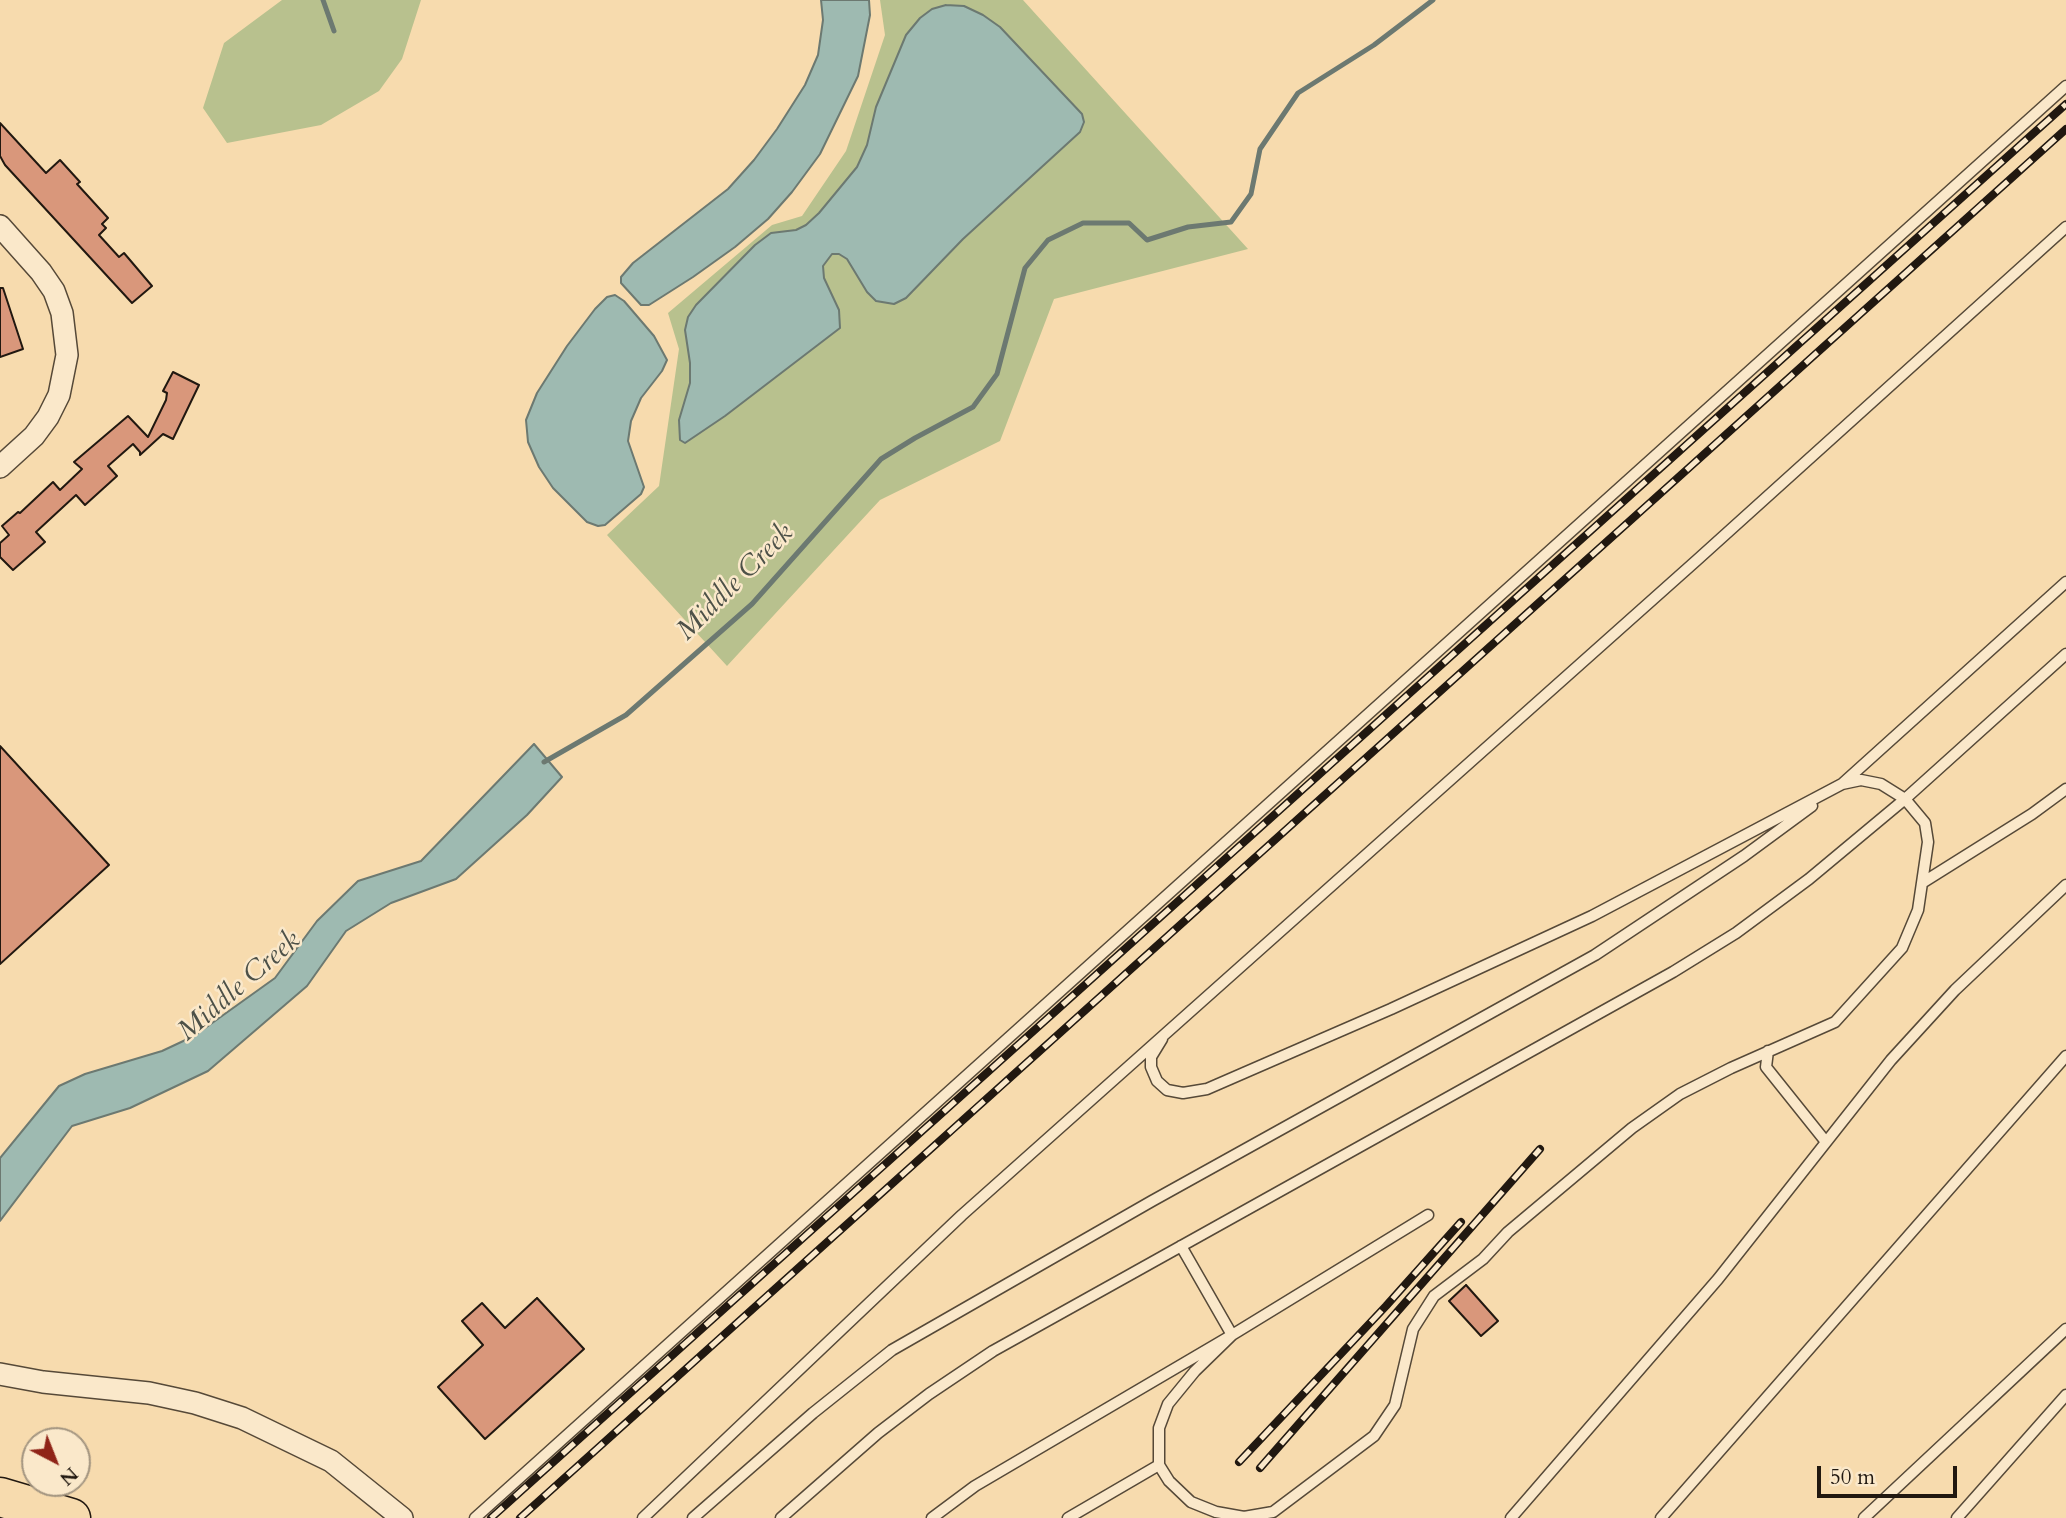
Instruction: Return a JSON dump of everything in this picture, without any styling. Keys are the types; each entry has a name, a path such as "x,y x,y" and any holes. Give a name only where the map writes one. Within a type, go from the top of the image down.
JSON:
{"highway":[{"path":"0,1497 71,1518"}],"street":[{"path":"0,226 41,272 54,291 66,331 67,355 64,379 48,417 34,436 0,467"},
{"path":"0,1374 43,1382 149,1393 195,1403 242,1418 331,1461 402,1518"}],"lane":[{"path":"475,1518 2066,86"},
{"path":"643,1518 922,1252 2066,228"},
{"path":"694,1518 823,1404 892,1350 1595,954 1744,856 1842,784 2066,582"},
{"path":"782,1518 878,1433 929,1394 993,1351 1673,972 1736,933 1809,879 1905,799 2066,654"},
{"path":"1162,1039 1151,1057 1151,1068 1157,1081 1167,1090 1183,1093 1207,1089 1580,922 1842,784 1861,780 1881,784 1905,799 1925,823 1928,842 1918,910 1902,947 1835,1022 1731,1068 1681,1094 1632,1128 1508,1232 1483,1259 1434,1296 1413,1329 1395,1405 1374,1436 1273,1511 1244,1517 1216,1512 1191,1502 1169,1481 1159,1465 1159,1429 1168,1404 1195,1371 1232,1335"},
{"path":"1922,883 2032,814 2066,789"},
{"path":"1511,1518 1718,1279 1891,1060 1955,990 2066,885"},
{"path":"1768,1051 1766,1066 1826,1142"},
{"path":"1661,1518 2066,1056"},
{"path":"932,1518 975,1486 1232,1335 1428,1215"},
{"path":"1181,1246 1232,1335"},
{"path":"1864,1518 2066,1328"},
{"path":"1957,1518 2066,1395"},
{"path":"1068,1518 1159,1465"}],"green space":[{"path":"282,0 421,0 402,59 379,91 321,125 227,143 203,108 224,43"},
{"path":"880,0 1023,0 1248,249 1054,299 1000,441 880,500 727,666 607,535 659,486 679,349 668,313 772,225 802,216 846,151 885,35"}],"water":[{"path":"821,0 869,0 870,15 858,76 820,154 768,219 735,247 649,305 641,305 621,283 621,277 633,263 728,189 777,129 805,85 818,55 823,20"},
{"path":"946,5 964,6 1000,27 1082,114 1084,122 1080,132 963,239 906,298 894,304 876,301 867,292 847,259 839,254 832,254 823,266 824,278 839,310 840,328 725,416 685,443 680,440 679,420 690,383 685,330 688,317 696,305 755,245 771,233 796,230 806,225 819,213 857,167 867,145 876,107 906,35 920,18 932,9"},
{"path":"615,295 624,301 654,336 667,360 641,398 631,421 628,441 644,487 641,494 605,525 598,526 587,522 553,488 539,467 528,442 526,420 537,393 567,346 595,309 607,297"},
{"path":"534,744 562,777 527,815 456,879 391,903 346,931 307,986 208,1071 130,1108 72,1126 0,1221 0,1158 59,1086 85,1074 162,1051 194,1036 275,978 317,921 358,881 421,861"}],"building":[{"path":"0,123 46,173 60,160 80,182 77,184 108,218 102,224 106,228 99,235 119,257 124,253 152,286 132,303 5,165 0,156"},
{"path":"0,288 3,288 23,349 0,357"},
{"path":"173,372 199,385 173,439 163,434 140,455 133,444 108,466 117,476 85,505 76,495 36,532 45,542 13,570 0,557 0,543 9,535 2,526 53,482 60,490 82,469 74,462 128,416 148,437 166,400 167,393 163,391"},
{"path":"0,746 109,865 0,964"},
{"path":"1466,1285 1498,1321 1481,1336 1449,1301"},
{"path":"537,1298 584,1349 485,1439 438,1387 483,1345 462,1321 482,1303 505,1328"}],"waterway":[{"path":"323,0 334,31"},
{"name":"Middle Creek","path":"544,762 626,715 752,604 881,459 973,407 997,374 1025,268 1048,240 1083,223 1129,223 1147,240 1188,227 1231,222 1251,194 1260,149 1298,93 1374,45 1433,0"}],"railway":[{"path":"491,1518 2066,104"},
{"path":"520,1518 2066,129"},
{"path":"1260,1468 1540,1149"},
{"path":"1239,1462 1461,1222"}]}
